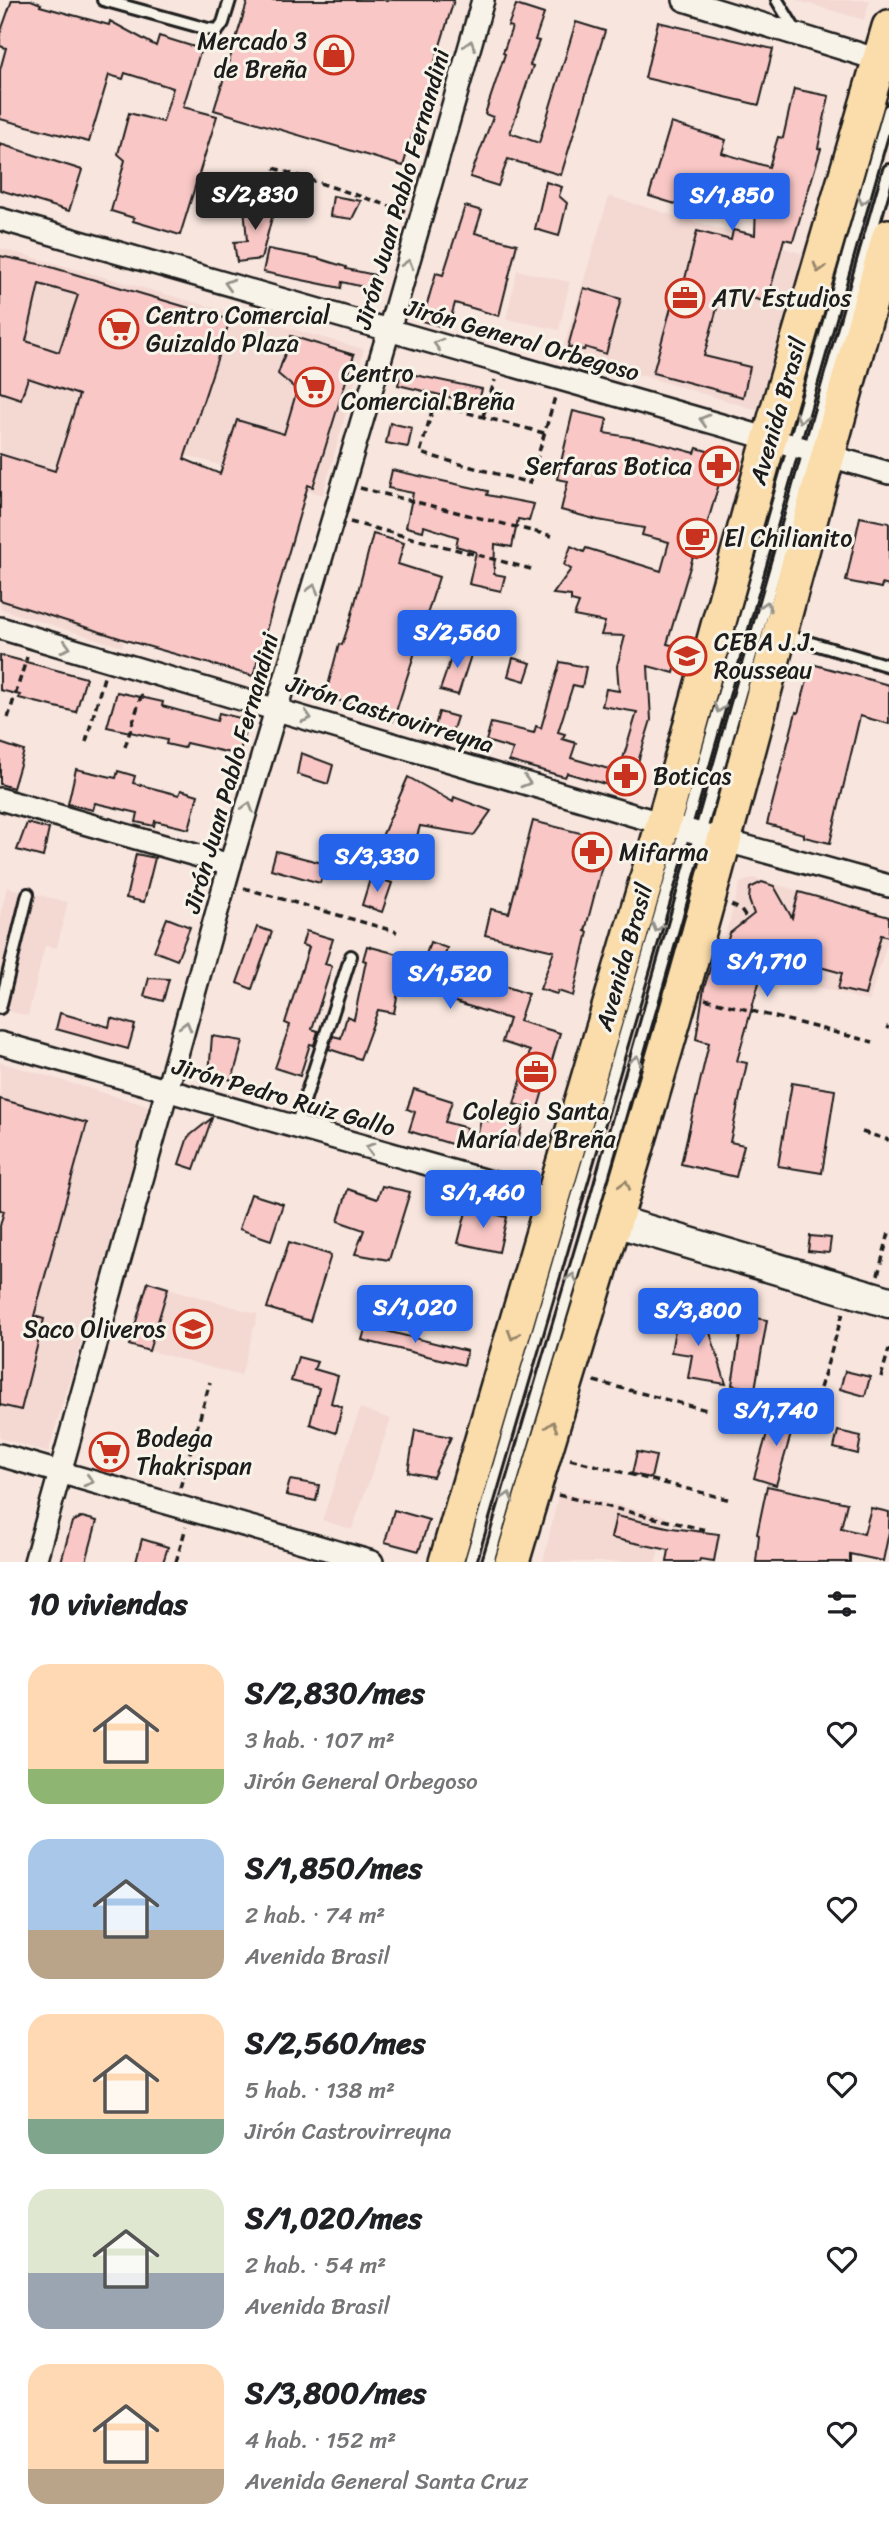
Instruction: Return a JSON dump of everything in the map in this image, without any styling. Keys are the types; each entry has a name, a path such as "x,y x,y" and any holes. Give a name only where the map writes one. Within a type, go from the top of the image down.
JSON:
{"main road":[{"name":"Avenida Brasil","path":"512,1562 681,993 693,832 800,447 884,62 889,27"},
{"name":"Avenida Brasil","path":"446,1562 554,1200 693,832 780,634 800,447 889,236"}],"street":[{"name":"Jirón Juan Pablo Fernandini","path":"35,1562 228,874 389,330 483,0"},
{"path":"684,0 884,62"},
{"name":"Jirón General Orbegoso","path":"0,219 889,473"},
{"name":"Jirón Castrovirreyna","path":"0,628 693,832 889,886"},
{"path":"0,799 228,874"},
{"name":"Jirón Pedro Ruiz Gallo","path":"0,1044 554,1200"},
{"path":"615,1221 870,1296"},
{"path":"0,1455 372,1562"}],"lane":[{"path":"103,0 218,30 230,0"},
{"path":"777,0 799,36"},
{"name":"Avenida Brasil","path":"800,447 889,110"},
{"name":"Avenida Brasil","path":"800,447 889,170"},
{"path":"780,634 889,666"},
{"name":"Avenida Brasil","path":"470,1562 693,832"},
{"name":"Avenida Brasil","path":"488,1562 693,832"},
{"path":"0,1008 29,894"},
{"path":"296,1126 307,1099 351,956"}],"path":[{"path":"274,168 422,216"},
{"path":"483,417 500,361"},
{"path":"544,433 434,404 420,453 530,483 561,379"},
{"path":"344,483 552,536"},
{"path":"334,517 535,570"},
{"path":"8,718 34,637"},
{"path":"86,742 109,659"},
{"path":"125,747 149,671"},
{"path":"228,874 397,932"},
{"path":"681,993 873,1042"},
{"path":"862,1132 889,1140"},
{"path":"806,1434 870,1296 889,1233"},
{"path":"881,1377 889,1349"},
{"path":"567,1374 707,1410"},
{"path":"176,1562 183,1508 209,1382"},
{"path":"544,1452 731,1500"},
{"path":"533,1490 706,1530"}],"shaded area":[{"path":"795,0 870,0 864,20"},
{"name":"ATV Estudios","path":"609,196 804,254 757,410 562,352"},
{"path":"0,248 364,349 323,495 188,456 122,647 0,609"},
{"path":"517,270 570,282 559,330 506,319"},
{"path":"753,878 889,916 889,937 869,1002 719,957 740,883"},
{"path":"7,887 68,902 57,948 45,946 28,1016 0,1009 0,915"},
{"path":"0,1062 152,1107 48,1453 0,1438"},
{"name":"Saco Oliveros","path":"148,1282 258,1314 241,1376 129,1345"},
{"path":"360,1408 391,1419 352,1530 322,1520"},
{"path":"559,1492 666,1516 656,1562 543,1562"}],"building":[{"path":"12,0 31,0 41,4 40,6 109,25 110,21 156,46 159,36 201,49 183,107 217,116 180,235 133,221 134,218 111,211 125,160 118,154 129,113 163,122 173,88 125,73 123,79 109,75 89,142 0,119 0,70 6,48 0,46 0,34"},
{"name":"Mercado 3 de Breña","path":"248,0 454,0 403,166 214,110"},
{"path":"516,5 544,14 535,40 539,41 530,65 533,66 510,133 539,143 576,22 605,31 561,175 508,159 498,186 470,177 493,117 485,114 505,54 503,53 512,27 508,26"},
{"path":"658,22 773,49 759,105 645,78"},
{"path":"794,89 829,96 818,148 821,149 793,241 784,239 767,302 722,290 704,356 750,367 743,397 653,373 675,293 681,295 697,231 731,240 733,230 755,235 756,204 712,190 705,213 649,196 671,123 726,140 722,153 769,167 778,137 783,138"},
{"path":"0,144 82,170 69,211 0,190"},
{"path":"546,182 562,187 559,196 567,203 559,236 535,229"},
{"path":"333,196 361,201 352,219 330,216"},
{"path":"276,202 261,259 237,262 234,242 247,241 244,206"},
{"path":"465,206 482,211 475,233 517,244 499,316 455,303 448,328 422,321 436,273 443,275"},
{"path":"268,249 317,258 346,269 375,275 372,289 342,282 341,288 263,272"},
{"path":"0,256 44,265 230,320 184,459 220,474 237,420 284,434 297,390 278,374 291,336 354,355 313,487 308,485 253,676 129,641 0,600 0,454 55,471 79,395 28,378 21,399 0,392","holes":["39,284 78,295 59,352 26,341"]},
{"path":"584,288 621,299 606,354 585,347 584,350 568,347"},
{"path":"401,372 482,389 478,404 398,385"},
{"path":"573,411 607,419 604,433 647,440 695,453 697,448 727,457 697,558 693,557 667,644 681,647 674,673 648,666 651,720 629,791 567,773 565,777 509,761 513,749 486,741 491,723 534,733 536,726 541,728 560,662 586,667 582,687 573,685 558,732 565,734 562,739 576,743 571,758 619,772 637,712 602,706 606,689 619,691 617,666 625,636 601,635 605,622 574,616 579,603 571,601 571,596 553,594 571,569 564,565 571,546 584,552 586,548 661,571 669,542 642,535 644,528 561,510 568,481 557,479"},
{"path":"390,423 412,428 408,447 386,443"},
{"path":"392,470 488,491 487,495 534,504 529,521 518,519 512,547 495,544 494,574 505,576 501,591 469,584 476,552 456,546 458,537 424,526 423,531 406,527 413,493 388,488"},
{"path":"860,517 889,523 889,586 882,584 881,588 846,581"},
{"path":"373,534 404,543 398,564 439,577 393,721 368,713 370,709 325,697 339,644 342,645 351,618"},
{"path":"456,644 473,649 458,695 440,690"},
{"path":"0,655 86,678 76,712 19,698 20,695 0,690"},
{"path":"513,658 531,663 525,681 508,676"},
{"path":"812,664 889,685 889,724 860,716 830,843 767,824 796,712 798,713"},
{"path":"117,692 163,702 162,706 217,721 219,713 248,720 239,755 186,743 184,748 166,744 167,740 107,727"},
{"path":"439,712 457,717 451,735 434,730"},
{"path":"0,743 24,751 13,788 0,784"},
{"path":"301,753 333,765 328,784 297,774"},
{"path":"76,769 116,778 118,771 135,776 133,783 179,795 181,790 198,795 189,829 155,821 154,826 136,822 138,813 95,803 93,810 68,804"},
{"path":"408,777 453,802 454,797 491,811 474,835 420,826 413,850 379,843"},
{"path":"533,821 604,839 607,847 585,931 588,932 573,996 540,989 554,951 485,935 491,909 509,913"},
{"path":"27,823 49,829 43,857 17,850"},
{"path":"276,851 326,864 320,883 271,869"},
{"path":"136,854 155,858 144,902 126,898"},
{"path":"371,876 392,883 382,912 362,905"},
{"path":"762,882 774,886 792,918 799,892 889,917 889,937 881,935 865,995 838,989 842,973 805,963 802,973 764,965 737,1061 747,1063 730,1142 744,1145 736,1177 681,1164 709,1043 696,1039 704,988 712,962 720,964 730,933 754,914 749,900 750,888"},
{"path":"167,918 190,927 177,960 154,951"},
{"path":"257,927 272,932 252,989 237,983"},
{"path":"306,931 333,939 325,964 332,966 312,1029 318,1031 314,1045 310,1044 300,1076 275,1068 290,1025 285,1023 309,947 302,945"},
{"path":"430,942 447,948 441,965 528,994 519,1021 560,1033 537,1111 514,1104 530,1051 502,1042 509,1019 449,1000 454,983 402,971 394,1013 378,1010 360,1059 329,1049 333,1036 341,1038 347,1016 354,1019 367,946 424,961"},
{"path":"149,978 169,979 163,1001 144,996"},
{"path":"60,1013 109,1027 111,1018 135,1025 128,1049 56,1029"},
{"path":"212,1036 243,1041 232,1080 209,1074"},
{"path":"792,1083 835,1090 822,1173 778,1166"},
{"path":"414,1089 452,1101 445,1122 467,1128 461,1147 409,1131 415,1112 407,1109"},
{"path":"0,1099 87,1123 34,1316 44,1319 21,1410 0,1405 0,1226 4,1211 0,1210"},
{"path":"493,1112 522,1125 517,1146 477,1138 481,1119 489,1121"},
{"path":"212,1118 194,1169 179,1164 188,1137"},
{"path":"382,1186 410,1192 389,1260 355,1254 364,1230 338,1221 348,1189 377,1199"},
{"path":"251,1194 283,1204 271,1240 239,1229"},
{"path":"467,1208 507,1217 499,1252 458,1243"},
{"path":"810,1236 831,1238 829,1253 808,1251"},
{"path":"289,1242 331,1255 310,1321 267,1308"},
{"path":"148,1282 168,1288 149,1351 129,1345"},
{"path":"678,1313 710,1319 708,1326 726,1384 688,1378 692,1355 671,1352"},
{"path":"743,1316 767,1320 755,1389 732,1385"},
{"path":"366,1326 467,1351 464,1365 362,1340"},
{"path":"298,1357 317,1362 314,1369 338,1376 331,1403 342,1407 336,1433 310,1424 319,1388 291,1381"},
{"path":"845,1371 870,1377 865,1396 840,1389"},
{"path":"779,1409 797,1414 776,1485 754,1478 768,1430 772,1431"},
{"path":"415,1430 451,1437 433,1477 408,1472"},
{"path":"838,1431 861,1436 858,1454 834,1448"},
{"path":"637,1452 656,1456 651,1478 632,1474"},
{"path":"290,1480 319,1485 316,1501 286,1495"},
{"path":"767,1486 847,1503 841,1528 864,1534 871,1508 889,1512 889,1532 883,1561 850,1554 850,1562 756,1562 757,1534"},
{"path":"394,1510 429,1520 419,1551 385,1542"},
{"path":"616,1516 672,1528 719,1534 714,1561 700,1559 699,1562 667,1562 669,1550 611,1538"},
{"path":"82,1517 97,1521 86,1562 61,1562 72,1522"},
{"path":"142,1539 168,1547 163,1562 136,1562"}],"place":[{"name":"Mercado 3 de Breña","path":"334,55"},
{"name":"ATV Estudios","path":"685,298"},
{"name":"Centro Comercial Guizaldo Plaza","path":"119,329"},
{"name":"Centro Comercial Breña","path":"314,387"},
{"name":"Serfaras Botica","path":"719,466"},
{"name":"El Chilianito","path":"697,538"},
{"name":"CEBA J.J. Rousseau","path":"687,656"},
{"name":"Boticas","path":"626,776"},
{"name":"Mifarma","path":"592,852"},
{"name":"Colegio Santa María de Breña","path":"536,1072"},
{"name":"Saco Oliveros","path":"193,1329"},
{"name":"Bodega Thakrispan","path":"109,1452"}]}
